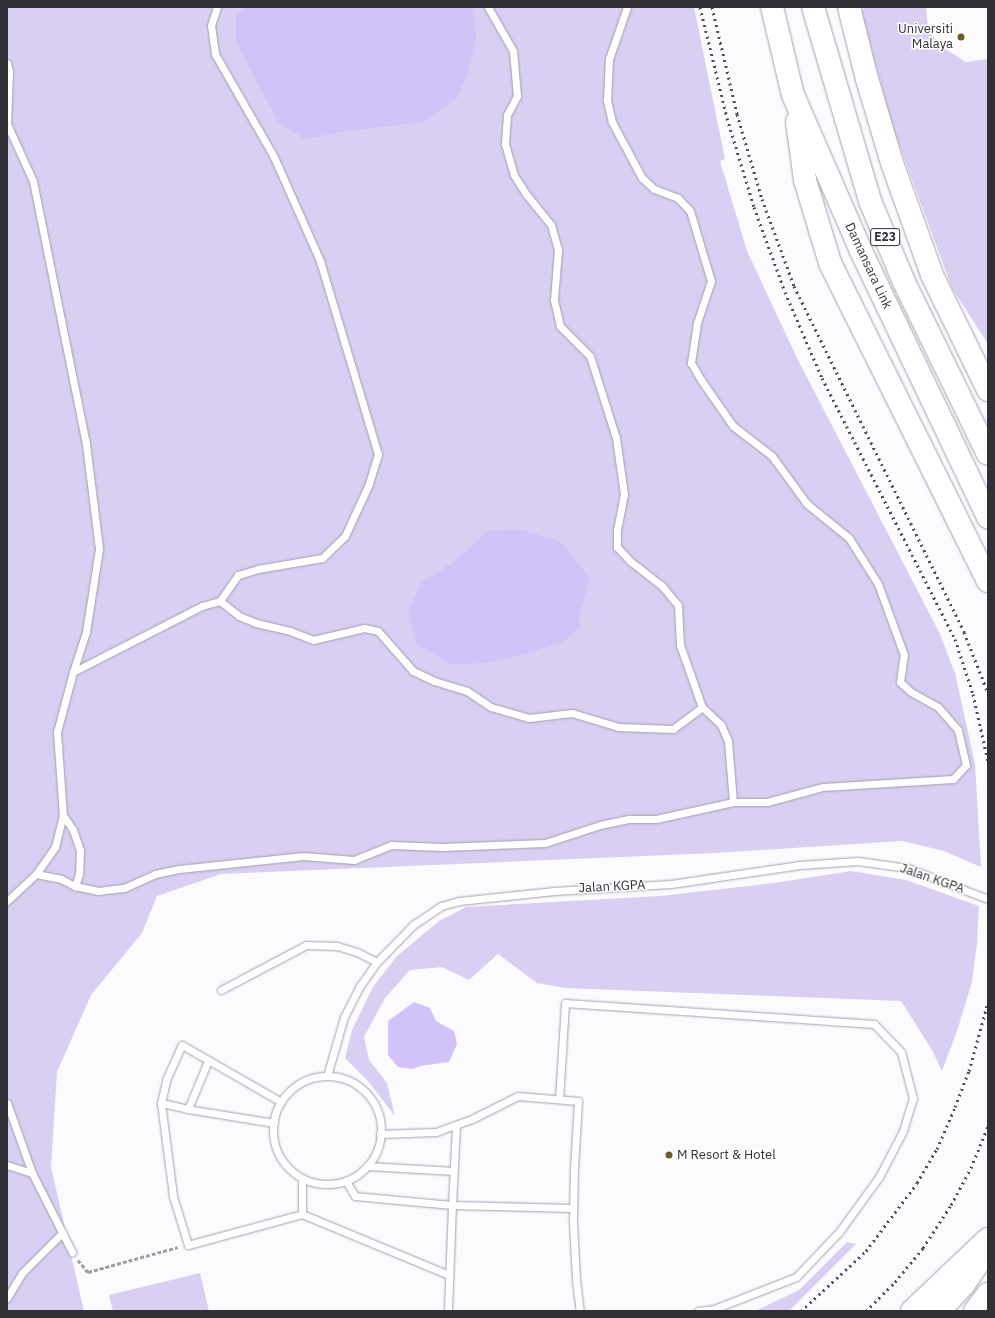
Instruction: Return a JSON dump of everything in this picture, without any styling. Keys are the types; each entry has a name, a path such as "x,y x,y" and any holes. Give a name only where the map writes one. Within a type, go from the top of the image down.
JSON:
{"main road":[{"name":"Damansara Link","path":"772,7 793,95 861,251 976,494 988,516"},
{"name":"Damansara Link","path":"813,7 870,201 904,282 988,454"},
{"path":"849,7 867,79 892,163 926,260 988,390"},
{"path":"793,95 805,180 830,263 988,581"},
{"path":"912,1311 988,1240"},
{"path":"939,1311 964,1284 988,1248"},
{"path":"975,1311 988,1294"}],"lane":[{"path":"73,672 202,606 220,601 238,575 258,569 322,558 345,536 369,484 378,454 320,261 274,157 215,54 211,26 216,7"},
{"path":"488,7 513,51 517,96 507,116 505,144 512,169 526,194 551,225 558,250 554,300 560,326 590,356 616,438 624,494 617,530 617,547 630,561 662,586 678,605 680,645 702,707 721,725 728,741 732,802"},
{"path":"36,874 61,879 75,886 105,891 124,888 155,874 179,869 302,856 354,860 391,845 442,847 545,843 600,824 628,819 656,819 732,802 767,802 823,787 953,779 966,764 958,730 938,708 911,692 900,682 904,655 878,584 849,538 806,504 772,456 733,426 701,380 691,362 697,323 711,281 690,211 678,198 654,189 642,178 612,122 607,100 610,59 627,7"},
{"path":"7,63 9,72 7,124 33,181 86,444 99,550 86,632 73,672 58,732 63,815 55,847 36,874 7,901"},
{"path":"220,601 239,616 256,623 290,631 313,640 364,628 378,631 413,671 434,681 467,691 491,707 529,718 572,713 618,727 673,729 702,707"},
{"path":"63,815 73,830 80,850 79,874 75,886"},
{"name":"Jalan KGPA","path":"327,1076 344,1017 360,986 377,962 413,925 440,906 476,898 554,891 672,884 800,865 858,861 908,868 988,898"},
{"path":"221,990 306,945 338,946 357,952 377,962"},
{"path":"559,1099 565,1003 874,1024 901,1052 913,1098 903,1131 879,1177 839,1232 796,1277 714,1309 698,1311"},
{"path":"281,1102 182,1045 167,1078 161,1103 173,1196 188,1245 302,1214 449,1275"},
{"path":"188,1109 208,1061"},
{"path":"327,1076 342,1078 357,1085 370,1097 378,1112 380,1134 379,1145 372,1159 362,1171 346,1181 333,1184 317,1184 302,1178 291,1171 282,1161 276,1149 273,1136 274,1123 281,1102 299,1084 311,1079 327,1076"},
{"path":"380,1134 436,1132 456,1126 518,1096 578,1101 574,1208 576,1280 580,1311"},
{"path":"7,1103 32,1172 72,1252"},
{"path":"161,1103 188,1109 274,1123"},
{"path":"7,1124 12,1115"},
{"path":"448,1311 456,1126"},
{"path":"7,1165 32,1172"},
{"path":"367,1166 454,1170"},
{"path":"302,1178 302,1214"},
{"path":"346,1181 355,1196 452,1205 574,1208"},
{"path":"7,1298 22,1273 62,1233"}],"path":[{"path":"88,1272 188,1245"}],"shaded area":[{"path":"7,7 694,7 725,159 720,161 747,251 798,360 939,632 955,673 975,764 981,867 944,851 902,841 715,853 221,874 157,896 142,933 91,995 57,1072 51,1167 84,1311 7,1311"},
{"path":"245,7 472,7 476,38 467,74 458,97 423,122 347,131 305,139 278,122 236,41 236,15"},
{"path":"865,7 926,7 928,29 939,45 966,62 988,59 988,344 952,288 893,128 861,11"},
{"path":"521,530 560,541 590,578 579,617 580,627 562,643 512,657 482,663 452,665 417,644 408,612 421,583 455,561 488,531"},
{"path":"851,871 906,880 979,906 977,943 972,982 958,1028 942,1071 932,1050 901,1001 566,988 537,983 498,954 469,980 442,967 410,970 385,998 364,1037 369,1060 387,1083 395,1116 368,1081 345,1058 352,1030 373,987 396,957 439,921 466,907 660,896 774,883"},
{"path":"414,1002 430,1008 436,1021 454,1031 457,1044 449,1062 421,1066 412,1069 398,1067 388,1055 388,1021"},
{"path":"847,1242 856,1244 790,1310 755,1311 799,1290"},
{"path":"200,1273 209,1311 113,1311 109,1295"}],"railway":[{"path":"700,7 727,118 754,207 785,292 822,378 955,639 973,694 988,761"},
{"path":"712,7 737,114 762,199 794,286 964,632 988,693"},
{"path":"801,1311 866,1251 917,1183 937,1149 955,1107 969,1071 988,1002"},
{"path":"866,1311 895,1282 923,1248 951,1205 971,1168 988,1126"}],"place":[{"name":"Universiti Malaya","path":"961,37"},
{"name":"M Resort & Hotel","path":"669,1155"}]}
